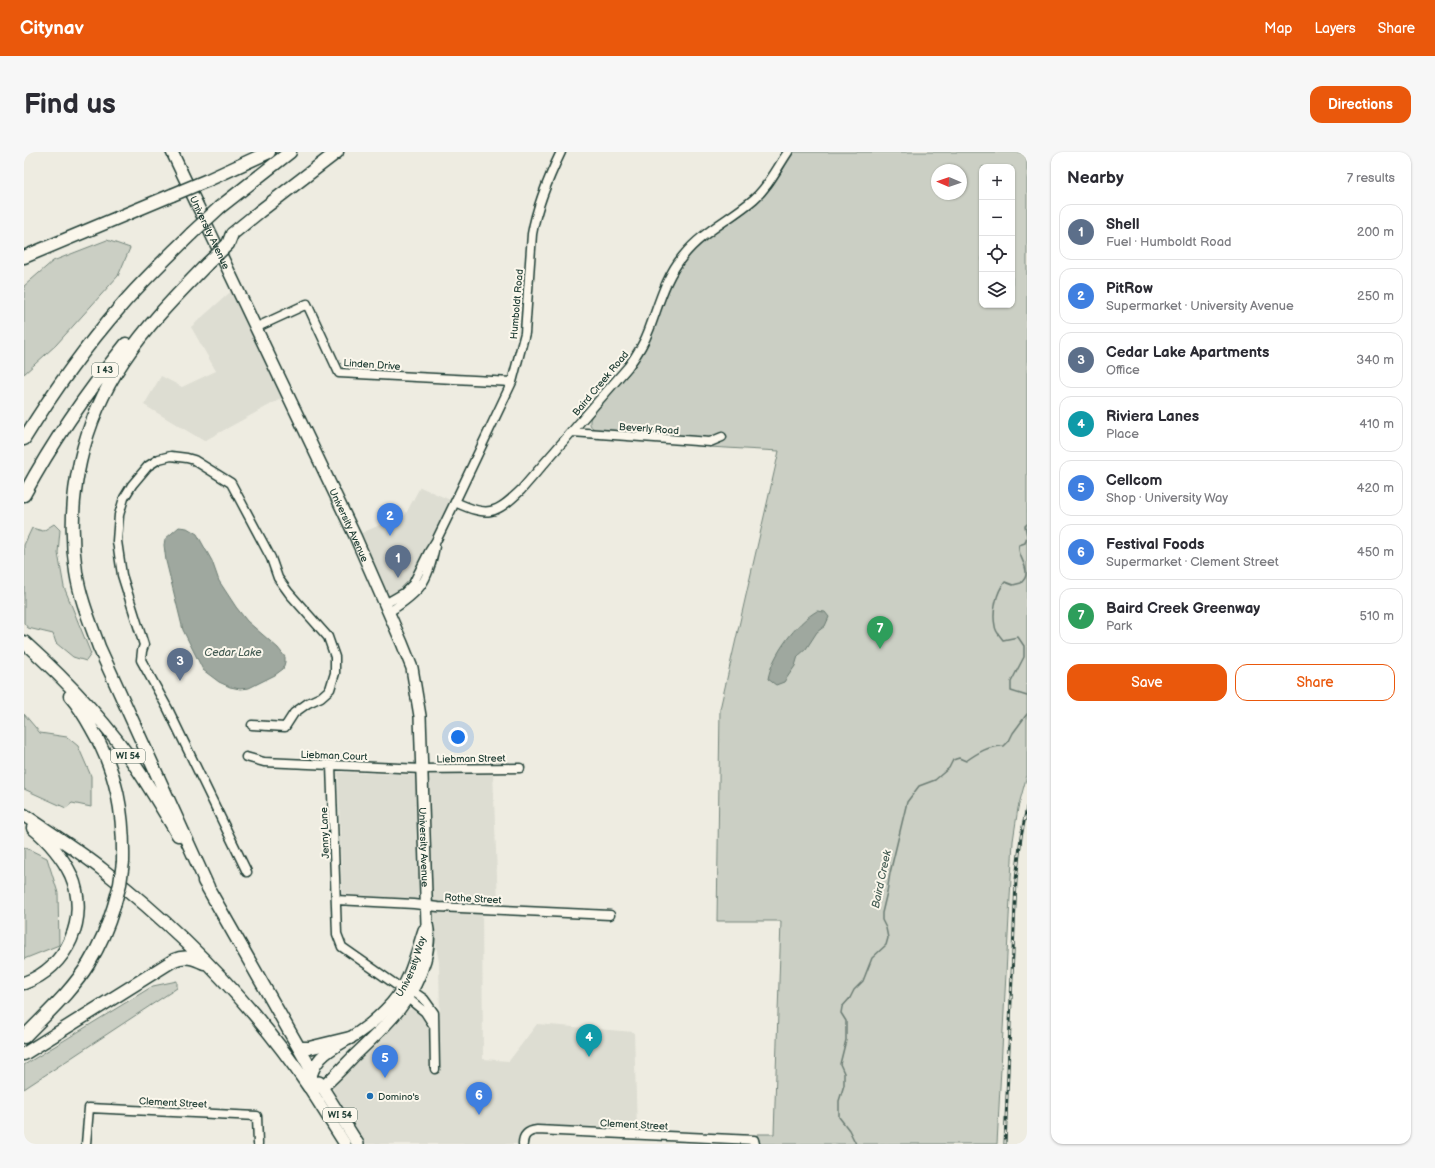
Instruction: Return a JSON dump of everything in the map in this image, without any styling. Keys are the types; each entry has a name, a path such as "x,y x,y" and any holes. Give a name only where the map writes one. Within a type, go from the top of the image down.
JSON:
{"highway":[{"path":"24,257 208,180 269,152"},
{"name":"I 43","path":"24,439 66,375 121,305 191,234 220,207 290,152"},
{"name":"I 43","path":"24,495 57,439 101,375 148,319 232,234 337,152"},
{"path":"206,261 138,341 116,371 103,395 89,428 81,455 72,520 76,572 88,618 99,647 208,887"},
{"name":"WI 54","path":"24,642 77,694 138,769 208,887 312,1071"},
{"path":"24,650 73,699 102,746 115,782 120,803 123,830 123,862 120,884 103,938 90,962 66,994 24,1037"},
{"name":"WI 54","path":"24,815 102,869 170,926 240,999 269,1033 309,1087"},
{"path":"24,821 51,846 66,865 72,876 76,890 78,910 75,931 62,956 43,974 24,983"},
{"path":"24,1054 176,959 182,957 191,958 209,966"},
{"path":"299,1048 309,1048 350,1038"}],"main road":[{"name":"University Avenue","path":"172,152 355,536 412,668 420,716 427,924"},
{"name":"University Way","path":"322,1086 386,1026 406,991 427,924"},
{"name":"University Way","path":"309,1087 312,1071 326,1052 365,1028 406,991"},
{"name":"WI 54","path":"312,1071 358,1144"},
{"path":"309,1087 317,1088 322,1086"},
{"name":"WI 54","path":"309,1087 345,1144"}],"street":[{"name":"Humboldt Road","path":"387,608 413,584 428,552 436,541 456,502 512,382 524,333 532,234 535,218 544,191 561,152"},
{"name":"Baird Creek Road","path":"456,502 471,509 484,512 496,510 521,490 637,355 649,330 660,297 668,280 683,256 703,236 756,198 775,174 788,152"},
{"name":"Linden Drive","path":"255,328 307,304 339,373 512,382"},
{"name":"Beverly Road","path":"572,432 710,442 722,437"},
{"path":"247,872 168,709 141,660 144,645 118,558 117,541 119,515 124,498 132,485 148,466 159,459 179,456 194,460 231,483 271,558 278,578 289,593 328,637 335,656 335,673 330,689 321,697 308,703 294,713 285,727 252,725"},
{"name":"Liebman Court","path":"246,757 264,762 422,769"},
{"name":"Jenny Lane","path":"331,766 337,934 342,947 406,991"},
{"name":"Liebman Street","path":"422,769 520,768"},
{"name":"Rothe Street","path":"336,900 610,915"},
{"path":"406,991 424,998 435,1017 435,1069"},
{"name":"Clement Street","path":"86,1144 89,1108 257,1116 258,1144"},
{"name":"Clement Street","path":"523,1144 525,1135 534,1130 754,1142"}],"shaded area":[{"path":"794,152 1027,152 1027,775 1018,808 1013,841 997,1144 760,1144 757,1134 774,1134 781,921 717,921 720,709 779,451 709,447 710,438 599,431 592,428 590,425 591,416 607,396 626,377 644,351 671,284 684,262 704,240 752,207 766,193"},
{"path":"107,240 130,248 118,276 56,345 24,374 24,286 53,261"},
{"path":"236,287 288,395 204,441 144,405 161,376 182,387 216,371 191,327"},
{"path":"420,487 455,502 415,581 385,604 355,536 393,519 403,519"},
{"path":"54,524 60,530 58,553 64,587 91,654 86,661 73,657 56,643 53,634 28,628 24,623 24,545 32,528 43,531"},
{"path":"24,714 40,733 67,737 78,746 91,776 91,807 72,803 66,808 24,789"},
{"path":"338,772 422,775 493,772 498,903 482,903 483,1059 509,1061 537,1024 634,1032 637,1128 535,1125 523,1130 519,1136 518,1144 365,1144 334,1092 333,1087 336,1080 405,1011 415,1008 422,1014 428,1022 430,1033 437,1019 440,1019 439,962 435,940 433,900 342,894"},
{"path":"24,847 47,858 58,893 59,945 24,959"},
{"path":"177,981 177,988 24,1089 24,1065 153,986"}],"water":[{"name":"Cedar Lake","path":"179,527 187,528 197,534 212,561 219,581 236,607 247,621 278,648 285,657 283,669 275,675 249,688 240,689 230,687 219,682 203,670 183,630 166,561 164,545 165,539"},
{"path":"817,611 825,612 829,617 825,626 817,632 806,649 798,656 795,666 784,682 776,685 768,679 774,660 793,631 809,616"}],"waterway":[{"name":"Baird Creek","path":"1027,524 1025,526 1027,536 1025,543 1019,545 1026,570 1026,576 1021,583 1013,585 1005,582 999,591 994,615 996,630 1003,640 1018,637 1024,646 1024,657 1011,682 1011,691 1027,696"},
{"name":"Baird Creek","path":"856,1144 849,1130 839,1117 839,1101 844,1085 844,1073 840,1064 846,1040 846,1021 841,1013 842,1007 850,998 854,990 863,981 872,958 886,945 888,938 886,928 882,920 882,913 907,802 919,786 935,780 949,768 953,760 959,758 966,761 984,750 1004,746 1027,714"}],"railway":[{"path":"1005,1144 1016,880 1021,837 1027,807"}],"place":[{"name":"PitRow","path":"390,536"},
{"name":"Shell","path":"398,578"},
{"name":"Baird Creek Greenway","path":"880,649"},
{"name":"Cedar Lake Apartments","path":"180,681"},
{"name":"Riviera Lanes","path":"589,1057"},
{"name":"Cellcom","path":"385,1078"},
{"name":"Domino's","path":"370,1096"},
{"name":"Festival Foods","path":"479,1115"}]}
